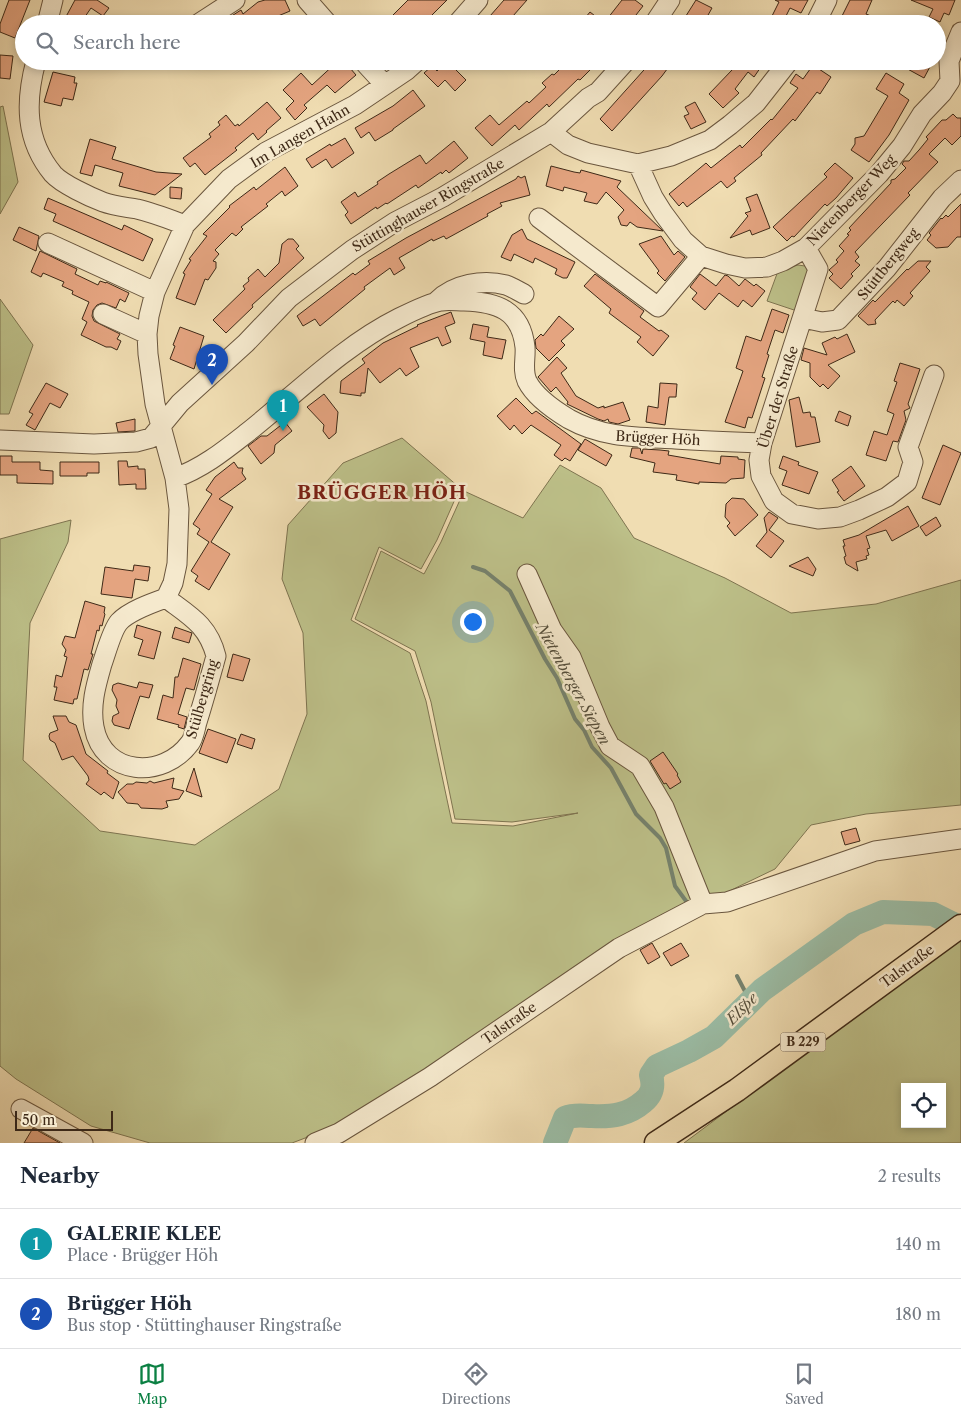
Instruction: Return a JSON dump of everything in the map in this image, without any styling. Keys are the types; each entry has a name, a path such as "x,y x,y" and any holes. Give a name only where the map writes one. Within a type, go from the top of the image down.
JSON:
{"main road":[{"name":"Talstraße","path":"656,1143 737,1090 954,932"}],"street":[{"path":"49,15 53,0"},
{"path":"212,15 235,0"},
{"path":"307,0 320,15"},
{"path":"465,15 478,0"},
{"path":"660,15 670,0"},
{"path":"820,15 827,0"},
{"name":"Nietenberger Weg","path":"638,164 653,197 663,213 683,240 701,256 745,268 766,267 783,261 806,248 879,174 902,146 922,114 942,93 950,81 949,61 961,32"},
{"path":"34,70 28,97 30,131 39,152 54,175 73,188 106,203 139,209 185,225"},
{"path":"371,70 385,85"},
{"name":"Im Langen Hahn","path":"161,425 155,404 148,354 147,334 149,316 155,292 185,225 229,179 266,152 355,105 407,70"},
{"name":"Stüttinghauser Ringstraße","path":"0,440 94,444 136,442 151,438 180,403 246,343 289,298 352,250 395,222 443,197 551,132 588,98 598,92 618,70"},
{"path":"551,132 568,145 588,153 638,164 671,156 710,140 756,103 782,70"},
{"name":"Stüttbergweg","path":"803,318 822,322 838,320 887,268 942,198 961,180"},
{"path":"539,218 658,307 701,256"},
{"path":"48,243 155,292"},
{"name":"Über der Straße","path":"806,248 818,269 762,444 759,460 761,476 774,501 792,514 818,519 840,517 886,497 907,482 913,462 908,447 934,375"},
{"path":"436,302 442,296 473,283 491,282 508,286 524,294"},
{"name":"Brügger Höh","path":"175,478 193,472 208,462 283,404 338,358 380,329 410,312 441,301 475,302 500,306 509,312 518,323 522,335 525,348 524,369 527,381 536,393 553,409 570,420 609,435 762,444"},
{"path":"103,314 147,334"},
{"path":"161,425 175,478 179,509 177,564 173,584 166,598"},
{"path":"528,574 552,630 571,657 600,727 610,746 640,766 664,807 703,904"},
{"name":"Stülbergring","path":"166,598 202,626 213,642 216,656 192,742 178,756 162,764 144,769 125,766 114,759 101,746 94,729 91,709 98,679 108,646 119,622 136,610 166,598"},
{"name":"Talstraße","path":"315,1143 338,1133 430,1077 619,948 703,904 727,902 875,851 961,839"},
{"path":"21,1109 83,1143"}],"green space":[{"path":"3,106 18,182 0,214 0,107"},
{"path":"798,265 805,266 809,270 800,312 767,301 778,271"},
{"path":"0,299 33,345 9,414 0,414"},
{"path":"402,438 460,488 437,540 421,569 379,547 351,620 410,653 426,701 452,823 513,826 578,813 512,822 455,819 431,702 415,651 355,619 381,551 424,574 464,491 523,518 560,465 601,488 634,538 725,578 791,613 876,604 961,580 961,805 866,814 811,825 775,869 721,895 334,1127 292,1143 150,1143 91,1126 16,1079 0,1066 0,539 71,520 68,542 30,623 23,760 100,831 195,845 279,789 307,714 303,633 282,579 288,525 343,463"},
{"path":"961,936 961,1143 684,1143"}],"building":[{"path":"9,0 30,0 24,15 15,15 15,38 0,32 0,24"},
{"path":"75,0 97,0 109,8 104,15 91,8 86,15 67,15"},
{"path":"285,0 290,11 280,15 233,15 241,10 243,14 258,2"},
{"path":"408,0 447,0 432,15 393,15"},
{"path":"504,0 527,0 514,15 491,15"},
{"path":"622,0 635,0 643,6 636,15 610,15"},
{"path":"696,0 712,8 708,15 687,15"},
{"path":"775,0 808,0 801,13 790,8 786,15 772,15 779,2"},
{"path":"850,0 872,0 866,14 868,15 842,15"},
{"path":"911,0 955,0 949,15 944,13 943,15 930,15 933,9"},
{"path":"0,55 13,56 10,79 0,78"},
{"path":"328,70 352,70 356,75 335,93 327,85 304,105 307,108 295,120 286,109 294,101 283,90 301,73 312,85"},
{"path":"427,70 456,70 466,80 455,91 445,80 438,87 424,73"},
{"path":"559,70 590,70 549,107 547,104 519,130 515,125 492,146 475,128 490,115 499,125 527,101 529,103 546,87 542,83 552,74 554,75"},
{"path":"644,70 666,70 612,131 600,119"},
{"path":"732,70 759,70 754,77 748,72 735,89 739,93 723,108 709,94"},
{"path":"809,70 820,70 831,77 820,94 817,92 795,121 793,119 761,153 762,155 734,178 736,181 727,188 721,181 687,207 683,202 679,206 669,194 706,163 711,168 740,145 742,148 772,120 798,88 790,83 796,74 803,79"},
{"path":"909,70 928,70 924,78"},
{"path":"53,72 75,77 74,83 77,83 73,100 63,98 61,106 44,102"},
{"path":"886,73 904,84 899,93 909,100 889,135 869,162 851,150 855,144 855,138 864,136 888,96 876,89"},
{"path":"413,90 425,106 375,141 369,132 361,138 355,128 393,106"},
{"path":"267,102 281,118 258,140 253,133 235,148 237,150 205,175 195,163 190,167 183,158 211,137 209,134 220,125 218,122 226,115 235,126 238,124 239,126"},
{"path":"695,102 706,122 691,129 684,116 689,114 685,107"},
{"path":"953,114 957,118 961,118 961,136 952,145 945,138 929,154 938,162 908,193 910,195 855,252 859,257 855,261 860,265 841,289 829,278 833,274 829,270 838,262 836,260 844,251 839,246 849,235 847,234 851,230 849,228 891,183 891,180 895,179 906,168 902,164 904,161 909,161 928,139 926,137 942,120 946,120"},
{"path":"345,138 354,153 332,168 326,159 312,168 306,159 330,144 331,146"},
{"path":"90,139 116,147 112,159 156,172 182,174 155,195 119,186 123,173 95,165 92,176 80,173"},
{"path":"454,141 468,158 449,173 446,170 418,188 416,185 387,204 377,209 376,207 351,224 345,215 348,212 341,202 355,192 358,197 378,184 377,182 420,155 426,164"},
{"path":"835,163 853,178 836,198 827,206 825,204 794,237 792,236 787,241 773,227 827,177 824,174"},
{"path":"551,166 580,173 581,170 621,181 617,187 663,231 637,227 630,222 627,226 621,225 618,217 624,210 606,192 597,204 584,201 587,193 564,187 563,191 546,186"},
{"path":"285,167 298,186 285,196 282,191 266,204 268,206 241,227 243,229 236,236 232,233 215,250 219,254 213,261 216,262 216,268 208,280 205,279 195,305 176,298 185,274 183,273 191,260 189,259 207,236 203,234 229,206 254,187 256,190"},
{"path":"518,176 521,178 525,176 530,195 500,203 502,206 487,214 488,216 446,239 444,236 433,241 432,239 399,258 405,268 394,275 390,268 364,287 365,289 320,326 315,319 303,326 297,316 353,273 355,275 370,264 368,261 406,238 516,179"},
{"path":"170,187 182,188 181,199 170,198"},
{"path":"757,194 770,228 752,235 750,230 730,238 748,216 745,213 751,211 746,198"},
{"path":"48,198 122,230 124,225 153,239 143,261 53,221 56,214 44,209"},
{"path":"961,204 961,237 957,237 948,247 936,248 927,240 931,235 929,233 941,218 946,215 948,217"},
{"path":"19,227 39,236 36,251 13,240"},
{"path":"522,229 527,239 575,262 567,278 555,274 557,269 535,258 533,263 514,254 511,261 501,257 512,235"},
{"path":"661,236 674,255 678,251 685,257 665,281 657,273 659,271 639,244"},
{"path":"288,239 293,239 299,246 296,249 304,258 252,305 253,307 226,333 213,320 245,289 243,286 249,281 248,278 258,269 265,277 279,263 282,244"},
{"path":"40,251 77,269 75,274 98,285 100,281 106,282 129,293 125,302 120,299 116,308 102,303 93,310 92,316 94,321 120,334 117,339 121,341 117,350 81,335 87,322 82,319 89,302 72,294 73,291 62,286 64,282 43,273 41,277 31,272"},
{"path":"918,261 931,261 926,267 930,271 910,293 913,296 904,306 897,300 895,303 893,301 875,320 876,324 868,325 858,316 873,300 875,302 907,269"},
{"path":"595,274 644,311 640,317 669,336 653,356 637,342 641,337 609,313 611,309 584,286"},
{"path":"700,274 716,286 725,275 739,286 745,279 765,291 752,307 743,300 738,307 719,293 705,310 692,299 697,293 690,287"},
{"path":"772,309 789,315 783,333 775,330 762,377 765,378 752,418 748,417 745,428 725,422 743,371 736,368 746,336 761,341"},
{"path":"451,312 455,323 445,327 451,342 442,346 438,337 410,348 419,367 406,376 400,368 380,383 368,368 365,393 361,393 361,396 340,393 341,381 365,363 362,359 383,343 417,325"},
{"path":"559,316 574,329 561,341 565,345 549,361 536,348 535,340 541,334 543,336"},
{"path":"473,324 489,327 487,337 506,340 502,359 483,355 485,342 470,339"},
{"path":"180,327 204,336 194,369 170,359"},
{"path":"847,334 855,352 828,365 840,376 828,389 823,384 820,387 810,377 810,363 801,360 804,348 827,355 822,343"},
{"path":"557,357 567,368 561,373 576,396 598,408 623,402 630,420 618,424 609,422 608,419 604,421 598,419 567,404 568,402 556,387 551,392 538,377"},
{"path":"900,363 920,369 908,404 910,408 904,411 906,420 898,442 893,441 886,461 866,455 874,431 887,435 894,414 887,411 897,382 894,381"},
{"path":"46,383 68,394 60,408 50,403 35,430 26,425 33,414 29,412"},
{"path":"660,383 677,384 676,397 669,397 665,425 646,422 648,406 658,408"},
{"path":"324,394 338,412 336,433 329,439 323,431 324,425 307,407"},
{"path":"799,397 803,413 810,412 811,417 815,417 820,442 796,447 789,400"},
{"path":"516,398 532,414 536,411 581,444 570,461 565,458 562,461 554,455 561,445 531,425 522,434 514,425 510,430 497,416"},
{"path":"839,411 851,416 848,426 835,421"},
{"path":"135,419 135,431 118,432 116,423"},
{"path":"285,422 292,431 275,445 274,453 261,464 248,446 261,436 267,436"},
{"path":"585,439 612,455 606,466 578,450"},
{"path":"943,445 961,453 940,505 922,498"},
{"path":"632,448 640,448 642,454 643,449 669,451 668,455 720,464 721,456 738,457 738,459 745,460 744,478 731,479 726,483 699,482 699,484 676,480 677,475 653,472 655,463 630,457"},
{"path":"0,456 12,456 12,462 40,462 40,470 53,471 53,484 17,483 17,475 0,475"},
{"path":"783,456 799,462 798,465 818,472 809,494 782,485 787,471 779,468"},
{"path":"118,461 127,461 128,467 138,466 138,469 145,469 146,489 136,489 136,484 119,485"},
{"path":"60,462 99,462 99,473 87,473 87,476 60,476"},
{"path":"234,462 238,468 243,468 242,473 246,479 219,499 233,507 211,542 230,554 209,590 195,581 198,576 191,571 209,542 197,534 200,529 193,524 212,494 206,490 215,477"},
{"path":"851,466 865,486 844,501 837,492 839,491 832,480"},
{"path":"732,498 744,499 758,515 735,536 727,526 730,523 725,517 726,504"},
{"path":"908,506 919,526 892,541 886,530 866,536 870,548 867,549 869,555 866,556 867,559 856,562 858,571 846,564 843,540 859,535"},
{"path":"769,512 778,518 769,530 784,541 771,558 756,546 767,532 764,518"},
{"path":"936,517 941,526 926,536 920,527"},
{"path":"808,557 816,569 813,576 789,566"},
{"path":"134,565 150,567 148,581 135,579 132,598 101,594 105,567 133,571"},
{"path":"85,601 105,607 102,626 100,625 99,631 97,630 91,654 93,654 88,670 84,669 77,699 74,699 73,704 54,700 57,687 54,687 56,675 62,677 67,657 64,656 66,650 62,644 65,636 75,638"},
{"path":"137,625 161,632 154,659 138,655 143,640 134,637"},
{"path":"175,627 192,633 189,643 172,638"},
{"path":"233,654 250,659 243,681 227,677"},
{"path":"183,658 201,664 194,690 186,688 178,714 187,717 184,729 178,727 179,725 157,719 163,695 173,698 175,677 178,677"},
{"path":"139,682 153,685 149,698 140,696 129,729 114,725 112,721 113,716 119,713 116,706 117,700 112,690 113,685 118,683 137,688"},
{"path":"53,716 66,716 69,722 76,725 86,754 119,782 113,799 104,792 101,795 86,784 89,780 88,776 73,756 62,760 55,743 50,740 49,736 50,733 58,730"},
{"path":"208,729 236,739 227,763 199,753"},
{"path":"241,734 255,739 252,749 237,744"},
{"path":"663,752 678,774 681,782 670,789 666,783 664,784 650,761"},
{"path":"194,768 202,797 186,791"},
{"path":"174,778 172,788 184,791 179,799 166,801 168,807 162,809 141,808 138,804 127,803 118,792 127,784 136,782 147,783 150,781 154,783"},
{"path":"856,828 860,841 845,845 841,832"},
{"path":"652,943 660,957 648,964 640,950"},
{"path":"681,943 689,956 671,966 663,953"},
{"path":"33,1128 60,1143 24,1143"}],"waterway":[{"name":"Nietenberger Siepen","path":"473,567 485,571 510,591 545,659 557,678 575,719 584,730 592,747 611,768 636,814 660,838 666,848 675,886 686,901"},
{"name":"Elspe","path":"555,1143 565,1118 613,1115 632,1110 651,1093 651,1075 657,1066 714,1037 762,990 854,924 883,912 933,914 961,928"},
{"name":"Nietenberger Siepen","path":"737,976 750,1001"}],"place":[{"name":"Brügger Höh","path":"212,385"},
{"name":"GALERIE KLEE","path":"283,431"}],"district":[{"name":"BRÜGGER HÖH","path":"382,492"}]}
